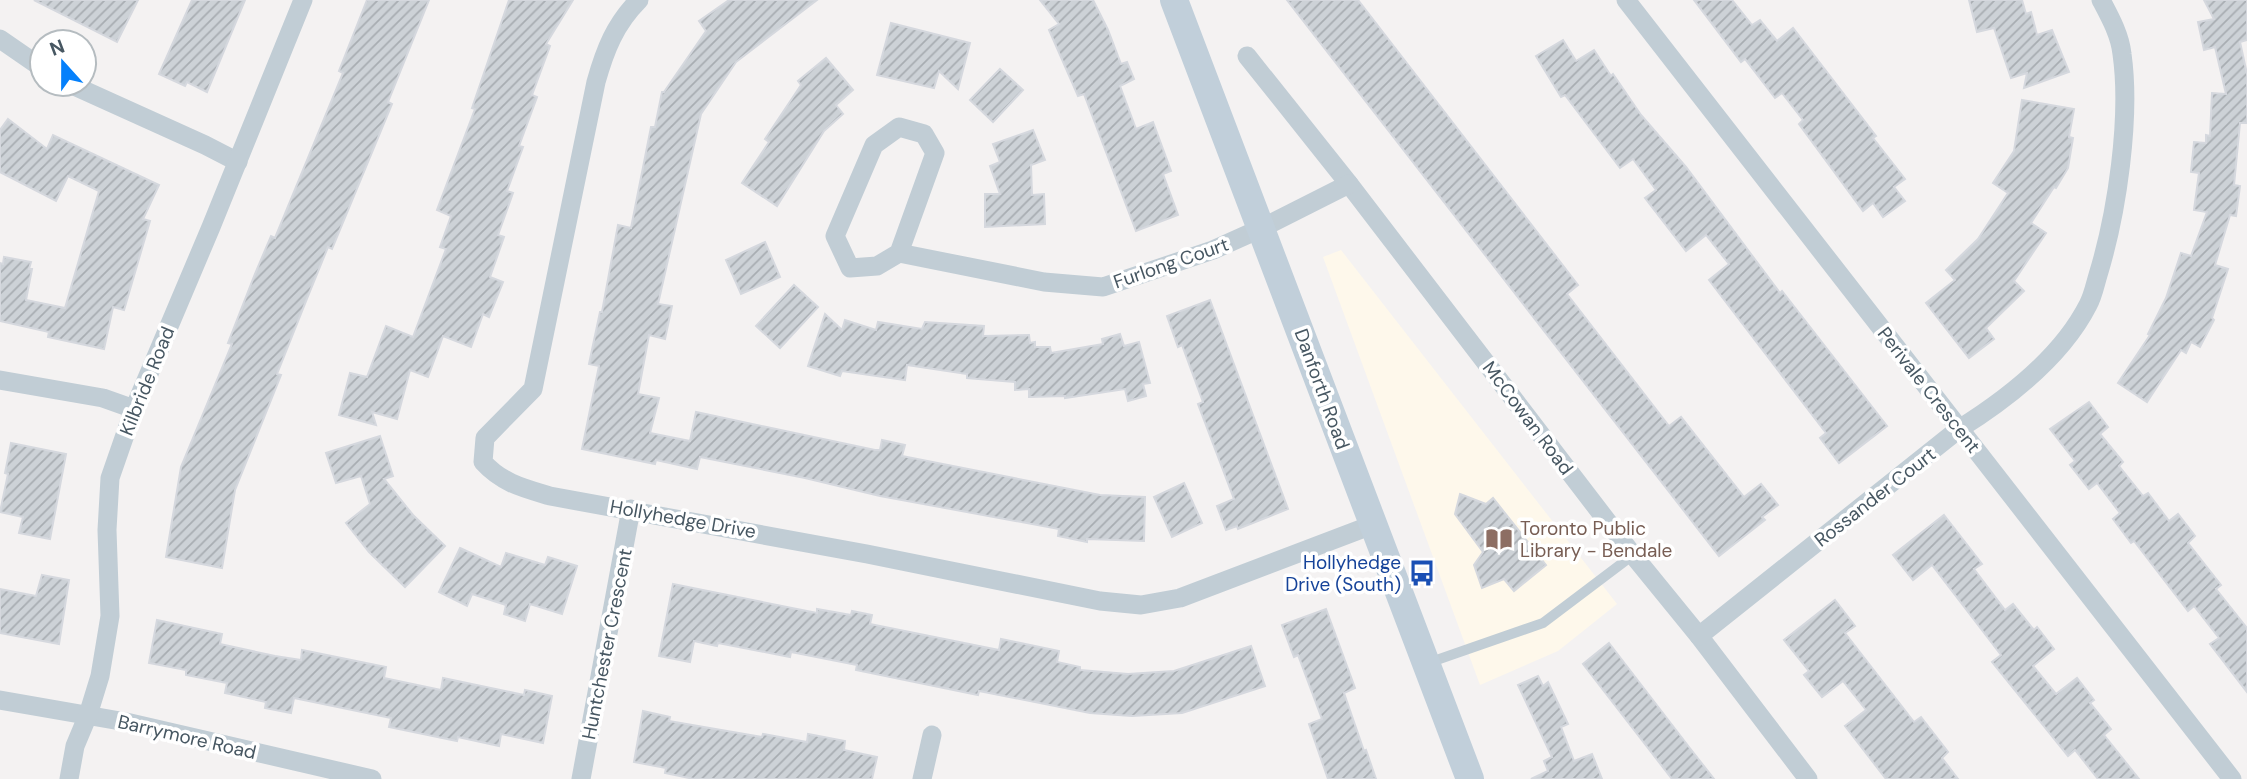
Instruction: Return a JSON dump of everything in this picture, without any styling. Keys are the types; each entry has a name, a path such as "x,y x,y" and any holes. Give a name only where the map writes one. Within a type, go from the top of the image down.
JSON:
{"main road":[{"name":"Danforth Road","path":"1178,2 1470,779"}],"street":[{"name":"Kilbride Road","path":"69,779 75,746 89,715 100,676 110,616 107,530 110,478 134,409 303,0"},
{"name":"Hollyhedge Drive","path":"639,0 626,13 606,45 533,388 485,439 483,462 495,475 533,491 1100,601 1141,605 1180,598 1373,525"},
{"name":"Perivale Crescent","path":"1626,0 2232,779"},
{"name":"Rossander Court","path":"1699,636 1959,429 1986,412 2051,357 2072,331 2089,304 2108,243 2126,104 2122,52 2114,24 2101,0"},
{"path":"0,38 28,58"},
{"name":"McCowan Road","path":"1247,56 1349,184 1808,779"},
{"path":"98,97 238,162"},
{"path":"899,127 924,134 936,153 899,253 877,266 850,268 835,236 874,145 899,127"},
{"name":"Furlong Court","path":"899,253 1044,282 1103,287 1213,250 1349,184"},
{"path":"0,380 103,398 134,409"},
{"name":"Huntchester Crescent","path":"580,779 631,509"},
{"name":"Barrymore Road","path":"0,700 89,715 372,779"},
{"path":"922,779 932,735"}],"lane":[{"path":"1427,663 1543,623 1633,555"}],"shaded area":[{"path":"1341,250 1617,604 1558,651 1480,685 1323,257"}],"building":[{"path":"34,0 138,0 117,42 98,32 98,28 89,28"},
{"path":"192,0 245,0 207,92 187,82 185,86 159,74"},
{"path":"367,0 429,0 388,102 392,104 332,249 328,247 277,374 281,375 235,490 222,568 166,557 181,467 232,344 228,343 255,274 271,236 275,238 343,73 339,71"},
{"path":"509,0 573,0 546,44 550,46 532,95 537,97 519,146 523,147 507,191 513,193 498,235 504,237 490,277 503,282 489,317 483,314 471,347 443,336 428,377 410,370 397,419 372,412 376,425 339,415 350,373 367,377 386,326 413,337 446,249 440,247 451,216 437,210 475,109 472,108"},
{"path":"729,0 817,0 736,62 701,114 658,304 672,306 665,339 649,335 638,394 659,398 650,433 690,441 696,412 875,450 880,450 882,440 905,445 902,456 1100,495 1145,497 1144,541 1087,539 1087,542 1058,536 1059,529 880,496 700,457 697,469 656,460 655,464 582,449 599,366 589,364 602,312 618,225 631,228 651,127 655,127 662,92 706,31 699,21"},
{"path":"1040,0 1093,0 1121,64 1127,62 1134,79 1120,86 1136,129 1153,122 1171,171 1163,174 1178,215 1136,231 1084,94 1078,96 1049,30 1059,24"},
{"path":"1287,0 1358,0 1578,285 1567,294 1669,426 1681,417 1744,497 1761,484 1778,505 1762,517 1765,520 1719,556"},
{"path":"1694,0 1732,0 1752,25 1760,20 1777,41 1793,28 1876,136 1873,138 1905,179 1894,187 1905,201 1883,217 1873,203 1863,211 1799,124 1803,120 1782,93 1775,98 1745,59 1741,62"},
{"path":"1969,0 2022,0 2026,14 2031,12 2037,35 2052,30 2069,72 2024,88 2027,73 2011,78 1994,28 1977,32"},
{"path":"2204,0 2247,0 2247,40 2240,42 2247,74 2247,123 2240,123 2234,185 2240,186 2236,216 2230,215 2215,265 2228,269 2212,318 2214,320 2200,347 2191,342 2186,353 2181,350 2147,402 2118,383 2150,335 2148,334 2166,298 2181,253 2191,256 2207,212 2194,210 2199,173 2191,172 2194,142 2206,143 2206,135 2210,136 2212,93 2226,94 2215,47 2204,50 2198,22 2214,19"},
{"path":"891,23 970,43 958,89 939,71 934,88 877,75"},
{"path":"1563,40 1576,61 1594,50 1641,115 1686,167 1780,293 1782,291 1887,426 1839,463 1820,438 1826,433 1709,280 1729,264 1706,235 1686,251 1645,198 1656,190 1633,159 1620,168 1565,95 1561,97 1536,56"},
{"path":"826,58 853,90 836,105 843,114 824,131 777,206 742,183 769,142 765,139 801,85 798,81"},
{"path":"1000,69 1023,90 993,122 970,100"},
{"path":"2022,100 2074,109 2069,137 2073,138 2068,168 2031,223 2046,233 2014,281 2024,291 1986,328 1994,339 1969,358 1926,303 1955,280 1946,270 1978,239 2008,193 1993,183 2014,151"},
{"path":"8,119 47,149 53,135 159,185 143,219 150,221 124,310 113,307 104,349 48,337 49,332 0,321 0,263 3,264 4,257 31,262 26,300 65,308 99,191 68,176 56,201 0,172 0,130"},
{"path":"1033,130 1045,160 1031,165 1032,195 1044,194 1045,224 985,227 985,194 1000,194 990,166 1000,162 993,144"},
{"path":"765,242 780,277 741,294 726,260"},
{"path":"794,285 818,307 780,348 756,326"},
{"path":"1210,300 1288,509 1238,529 1237,526 1226,530 1217,506 1234,499 1198,404 1203,402 1182,345 1178,347 1167,316"},
{"path":"825,314 842,330 845,320 876,330 878,322 922,329 925,322 984,326 983,336 1029,335 1030,343 1035,342 1035,347 1050,347 1051,353 1103,344 1102,339 1120,334 1124,346 1139,342 1150,383 1143,384 1146,396 1128,401 1125,389 1065,398 1029,397 1029,389 1015,390 1015,382 967,378 967,374 907,365 905,380 842,371 840,376 808,366"},
{"path":"2089,402 2108,427 2100,434 2123,462 2119,466 2143,496 2148,493 2169,521 2178,514 2195,536 2188,543 2221,585 2216,589 2247,628 2247,692 2210,644 2219,638 2194,606 2188,611 2134,541 2131,543 2113,519 2120,513 2097,483 2089,489 2070,465 2075,461 2050,429"},
{"path":"380,436 393,476 384,479 413,515 445,546 405,587 369,552 346,523 370,504 361,476 336,483 326,453"},
{"path":"11,443 66,454 50,539 19,533 23,517 0,512"},
{"path":"1184,483 1202,523 1172,537 1154,497"},
{"name":"Toronto Public Library - Bendale","path":"1460,494 1486,504 1493,498 1546,565 1514,591 1504,579 1482,588 1474,565 1483,552 1455,514"},
{"path":"1944,515 1982,564 1974,569 2005,610 2013,604 2034,630 2037,627 2054,649 2033,666 2056,694 2077,678 2094,700 2090,703 2111,729 2104,735 2139,779 2098,779 2075,750 2068,756 1992,662 2001,655 1932,565 1913,580 1893,555"},
{"path":"460,548 501,567 506,553 545,565 548,557 577,566 562,614 530,604 525,621 504,614 506,605 472,594 467,606 439,592"},
{"path":"42,575 69,580 59,644 0,633 0,589 36,596"},
{"path":"673,584 817,613 817,609 851,615 852,611 872,615 870,624 999,650 1001,639 1059,651 1057,662 1080,667 1080,670 1128,674 1174,671 1251,646 1265,686 1182,713 1132,716 1090,713 979,691 978,695 856,670 857,665 791,652 790,657 718,643 717,646 694,641 690,662 659,656"},
{"path":"1835,600 1855,626 1845,633 1914,722 1921,717 1948,752 1942,758 1958,779 1886,779 1845,726 1866,710 1843,681 1822,697 1804,675 1809,671 1784,640"},
{"path":"1326,609 1355,688 1344,693 1376,779 1328,779 1309,724 1322,719 1298,655 1294,657 1282,625"},
{"path":"157,620 222,634 220,644 275,656 301,660 302,650 386,667 384,678 441,690 443,678 524,695 525,690 552,696 543,743 501,734 499,746 458,737 457,741 389,727 391,718 294,698 291,713 265,708 266,702 225,693 227,683 186,675 186,670 149,663"},
{"path":"1609,643 1714,779 1672,779 1583,664"},
{"path":"1538,676 1543,686 1548,682 1568,724 1561,727 1574,761 1592,754 1602,779 1531,779 1548,771 1544,761 1552,757 1518,685"},
{"path":"643,711 670,717 669,721 762,737 763,734 807,742 808,734 845,741 844,750 877,757 872,779 694,779 665,773 666,768 634,762"}],"place":[{"name":"Toronto Public Library - Bendale","path":"1499,539"},
{"name":"Hollyhedge Drive (South)","path":"1422,573"}]}
